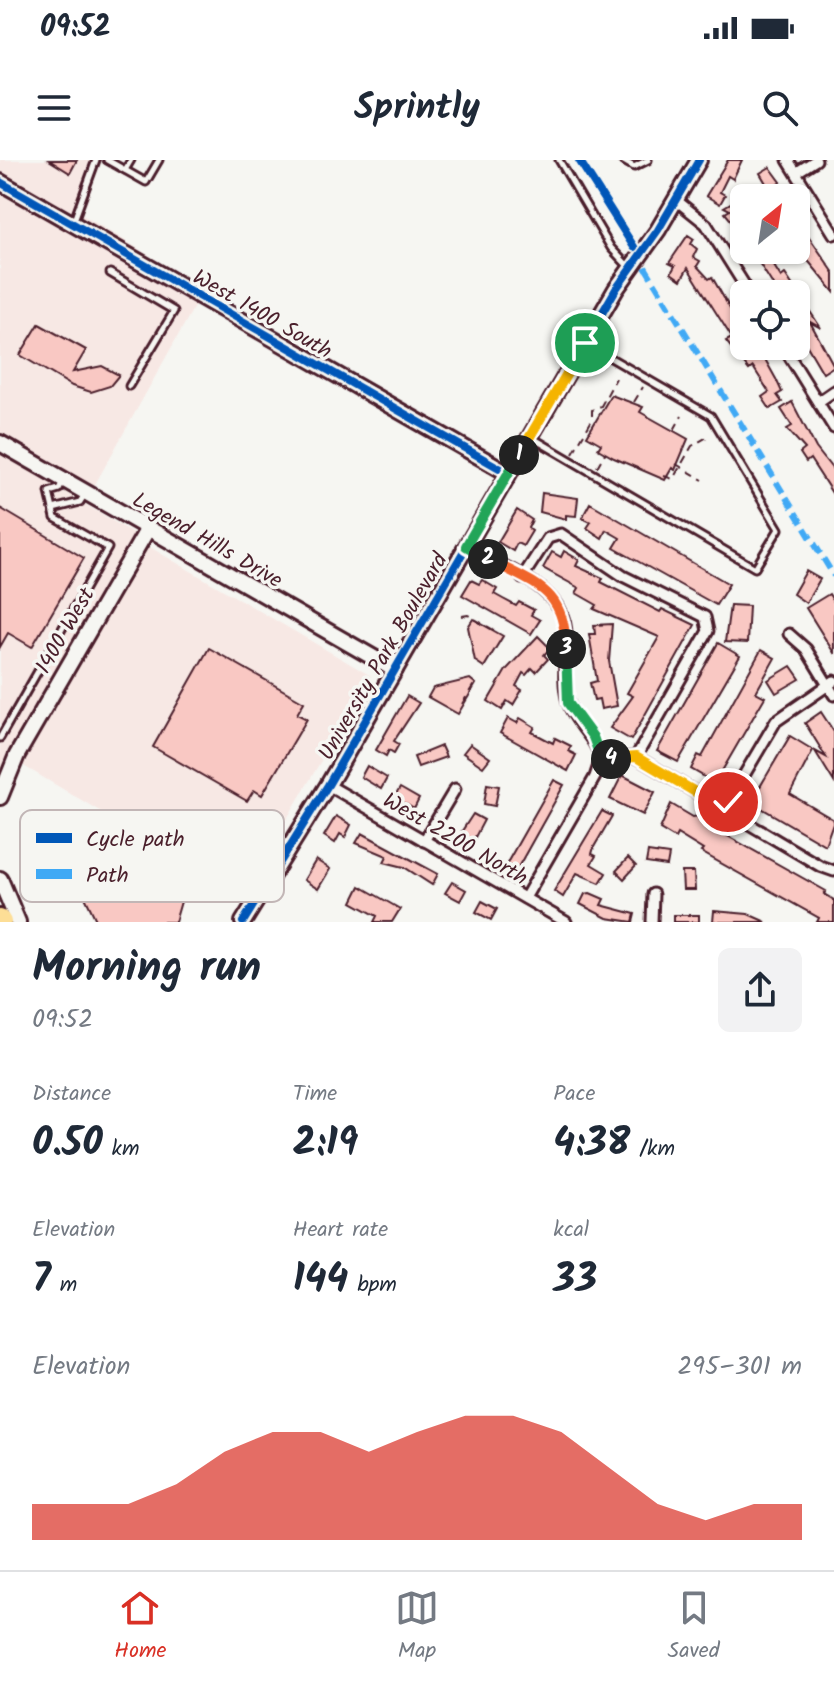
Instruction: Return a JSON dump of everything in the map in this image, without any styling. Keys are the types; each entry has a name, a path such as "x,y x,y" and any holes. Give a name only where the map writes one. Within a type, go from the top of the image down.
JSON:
{"street":[{"name":"University Park Boulevard","path":"284,856 585,343 699,160"},
{"path":"788,160 834,234"},
{"path":"797,172 816,160"},
{"name":"West 1400 South","path":"0,182 508,473"},
{"path":"676,200 698,214 741,280"},
{"path":"792,360 834,428"},
{"path":"818,402 834,391"},
{"name":"Legend Hills Drive","path":"0,443 395,670"},
{"name":"1400 West","path":"0,797 17,755 147,530"},
{"path":"522,578 544,542 554,534 568,537 638,585 701,613 708,623 708,631 636,757"},
{"path":"466,546 551,596 566,623 568,703 593,737 601,759 595,777 525,898"},
{"path":"789,634 806,649 831,683 834,695"},
{"path":"724,809 776,721 831,683"},
{"path":"601,759 636,757 834,871"},
{"name":"West 2200 North","path":"328,785 566,922"},
{"path":"424,841 455,789"},
{"path":"0,879 18,922"},
{"path":"652,922 653,894"},
{"name":"University Park Boulevard","path":"243,922 255,902"}],"lane":[{"path":"72,224 96,160"},
{"path":"107,160 146,182 159,160"},
{"path":"125,170 131,160"},
{"path":"559,160 611,248 630,269"},
{"path":"622,160 634,167 648,160"},
{"path":"110,273 174,311 129,386"},
{"path":"530,437 755,568 779,529 711,416 585,343"},
{"path":"0,738 108,548 55,518 49,492 59,489 64,480"},
{"path":"53,509 80,502 86,493"}],"path":[{"path":"573,454 592,420 592,410 601,406 616,378"},
{"path":"634,402 643,387"},
{"path":"674,430 682,416"},
{"path":"664,476 672,480 692,446 707,437"},
{"path":"687,443 692,446"},
{"path":"597,468 605,453"},
{"path":"676,464 703,480"},
{"path":"462,616 468,615 497,632"},
{"path":"462,704 476,681"}],"shaded area":[{"path":"0,160 100,160 73,209 204,289 93,488 0,433"},
{"path":"0,453 136,535 0,777"},
{"path":"148,546 371,676 284,824 284,810 98,810 22,765"}],"building":[{"path":"49,160 77,160 70,173"},
{"path":"728,160 742,160 733,179 728,176 720,192 725,195 720,204 706,196"},
{"path":"770,167 781,182 766,184 760,173"},
{"path":"688,235 694,239 691,244 697,249 693,257 700,261 697,266 709,279 712,277 730,309 730,335 688,268 681,280 671,273 675,266 669,263"},
{"path":"810,238 834,273 834,292 810,263"},
{"path":"760,264 777,264 774,266 781,277 785,274 789,280 770,280"},
{"path":"810,312 821,328 810,322"},
{"path":"810,322 834,366 823,373 810,351"},
{"path":"39,324 86,350 73,372 102,366 119,375 110,386 91,392 72,386 20,355"},
{"path":"741,360 765,360 782,392 777,395 782,402 770,409 762,397 769,392 753,367 749,370"},
{"path":"611,395 643,407 640,412 688,439 675,470 672,468 665,480 598,449 601,444 587,436"},
{"path":"792,402 816,448 834,471 834,496 810,459 806,462 800,453 805,449 787,429 792,426 781,409"},
{"path":"542,493 578,498 576,516 566,515 566,519 540,512"},
{"path":"590,503 729,584 716,605 614,548 620,538 606,530 602,538 587,528 591,522 582,518"},
{"path":"0,508 84,558 32,647 8,633 0,647"},
{"path":"517,510 532,520 528,528 532,531 523,546 517,543 513,551 498,542"},
{"path":"564,551 579,560 576,566 603,578 601,582 660,612 662,609 695,625 631,740 610,728 633,696 627,693 659,637 594,609 597,605 576,593 579,588 543,568 552,552 561,557"},
{"path":"806,571 820,579 806,603 793,594"},
{"path":"471,580 479,584 482,580 497,589 494,594 516,606 519,602 534,610 531,615 540,620 531,634 462,595"},
{"path":"829,594 834,602 834,653 806,608"},
{"path":"730,605 749,606 747,643 725,642"},
{"path":"473,619 503,636 484,667 475,661 468,627"},
{"path":"612,624 609,661 617,706 601,709 599,699 594,700 590,683 597,681 589,634 595,634 594,625"},
{"path":"538,636 550,648 544,655 548,659 536,672 532,668 526,675 523,673 516,686 522,690 513,705 507,701 502,710 488,701 506,670"},
{"path":"718,643 740,656 678,762 657,751"},
{"path":"209,648 304,702 297,714 307,719 262,795 254,790 247,801 153,747"},
{"path":"761,650 775,658 756,692 765,697 715,783 691,769 698,755 702,757"},
{"path":"791,666 800,679 776,693 768,680"},
{"path":"470,679 476,684 458,714 428,697 433,688"},
{"path":"407,696 419,703 394,741 399,744 394,753 389,750 386,756 376,750"},
{"path":"821,712 834,732 834,782 815,751 826,757 805,723"},
{"path":"508,718 517,723 520,718 535,727 532,732 553,743 555,738 571,746 568,751 576,755 568,771 500,733"},
{"path":"790,736 813,750 790,794 834,820 825,845 751,802"},
{"path":"470,744 490,758 483,767 463,753"},
{"path":"441,746 446,757 418,767 414,757"},
{"path":"367,766 387,778 381,789 361,777"},
{"path":"622,775 655,792 643,815 610,799"},
{"path":"554,780 564,785 517,869 507,863"},
{"path":"487,784 499,786 495,806 484,804"},
{"path":"400,788 419,799 414,809 394,798"},
{"path":"671,804 693,817 698,816 710,826 826,891 824,894 834,900 834,922 817,922 819,918 701,852 703,850 677,834 675,838 660,829"},
{"path":"602,811 612,816 594,847 592,854 596,856 591,864 606,873 600,883 577,873 563,897 554,891"},
{"path":"473,814 484,820 473,841 460,834"},
{"path":"336,816 351,825 345,837 340,834 335,843 324,836"},
{"path":"362,833 438,874 432,885 404,867 384,862 387,856 356,843"},
{"path":"648,852 669,855 667,866 646,863"},
{"path":"628,858 636,866 624,879 616,871"},
{"path":"316,860 330,869 318,889 304,880"},
{"path":"682,872 694,872 695,890 683,890"},
{"path":"452,882 466,890 460,901 445,893"},
{"path":"360,886 400,909 392,922 374,922 377,916 352,902"},
{"path":"585,894 604,899 601,905 635,914 633,922 607,918 580,904"},
{"path":"482,901 497,909 491,920 476,912"},
{"path":"87,902 181,902 175,922 97,922"},
{"path":"714,911 748,914 766,922 713,922"},
{"path":"673,915 699,915 699,922 673,922"}],"marked path":[{"path":"645,267 834,576"}],"cycle path":[{"path":"579,160 634,247"},
{"path":"284,856 616,289 658,230 699,160"},
{"path":"0,182 508,473"},
{"path":"243,922 255,902"}],"route":[{"path":"585,343 466,546 541,589 559,606 566,623 568,703 578,721 593,737 601,759 636,757 724,809 728,802"}]}
